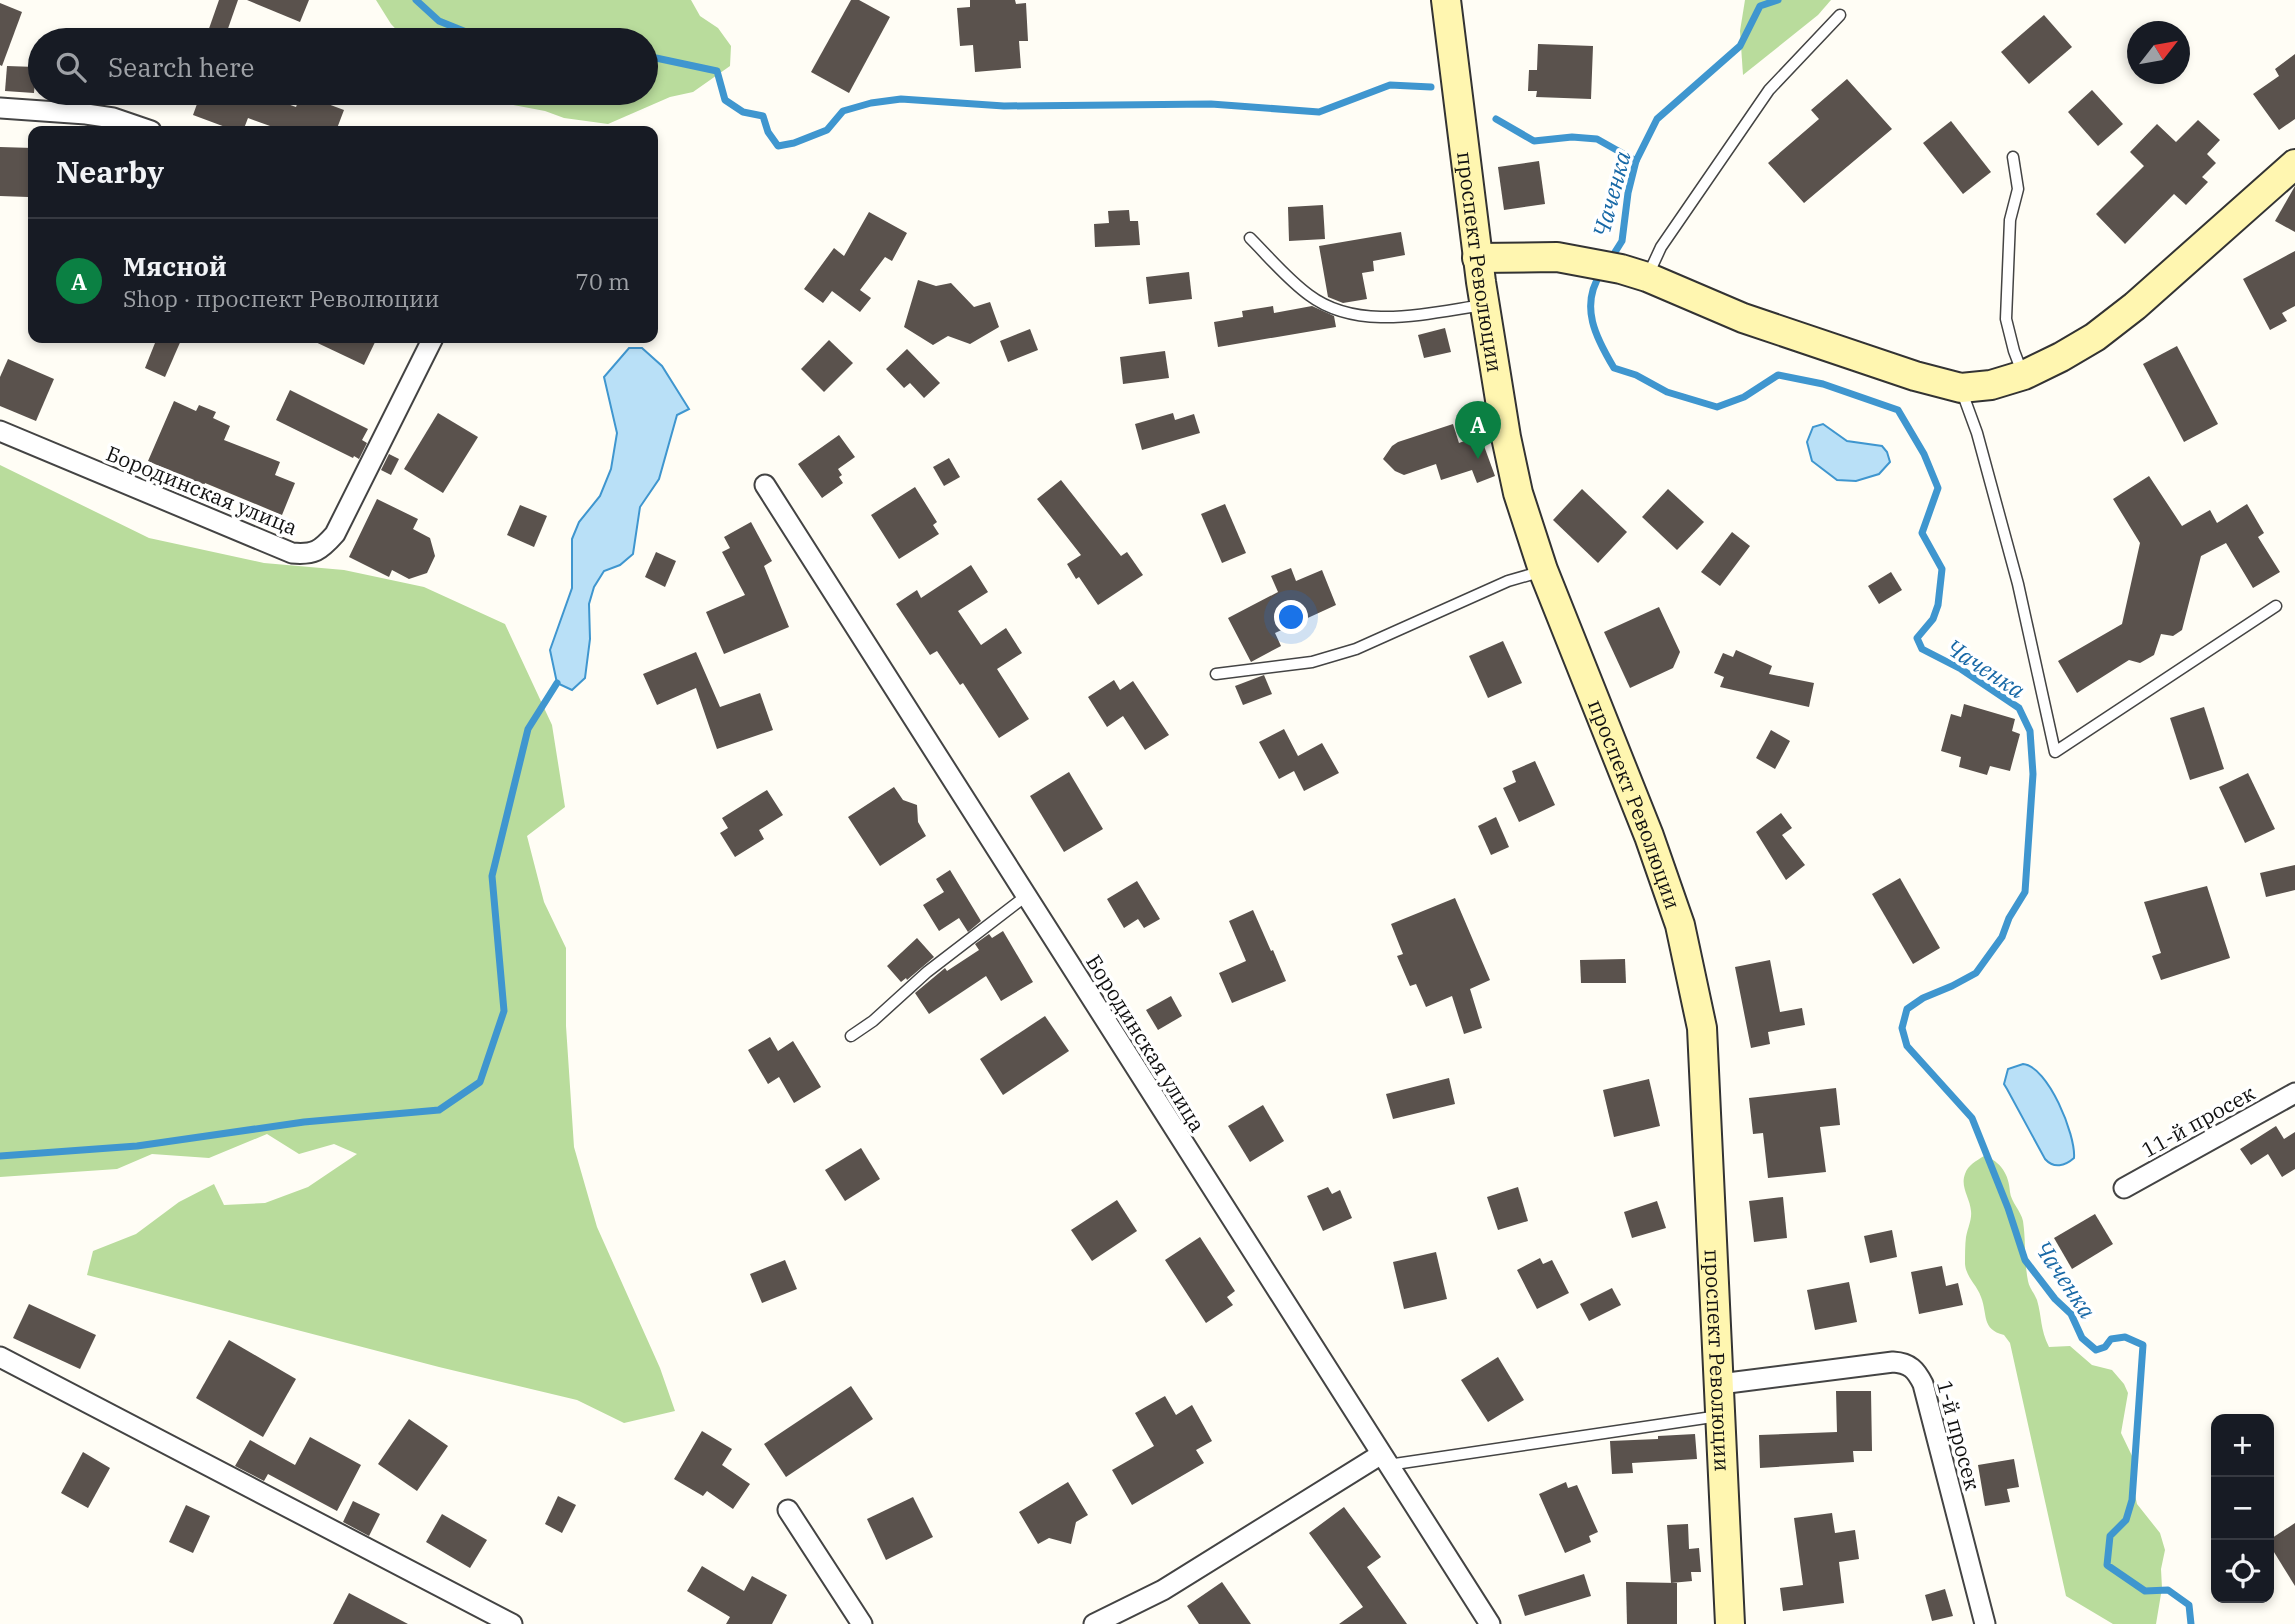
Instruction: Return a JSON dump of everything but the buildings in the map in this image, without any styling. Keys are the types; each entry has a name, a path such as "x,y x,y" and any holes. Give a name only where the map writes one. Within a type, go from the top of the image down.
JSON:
{"street":[{"name":"проспект Революции","path":"1446,0 1484,305 1518,493 1543,570 1649,836 1680,925 1702,1028 1730,1624"},
{"path":"0,108 113,118 136,126"},
{"path":"1478,258 1523,256 1580,260 1634,273 1743,317 1915,376 1961,388 1991,385 2024,376 2095,337 2135,306 2295,164"},
{"name":"Бородинская улица","path":"0,431 292,553 309,554 324,547 335,534 430,343"},
{"name":"Бородинская улица","path":"765,485 1490,1624"},
{"name":"11-й просек","path":"2124,1188 2295,1093"},
{"path":"0,1357 512,1624"},
{"name":"1-й просек","path":"1720,1384 1893,1362 1904,1363 1916,1370 1923,1384 1985,1624"},
{"path":"1094,1624 1163,1590 1384,1460"},
{"path":"789,1510 862,1624"}],"lane":[{"path":"1634,273 1661,247 1769,90 1840,15"},
{"path":"2013,158 2018,189 2010,220 2006,319 2024,376"},
{"path":"1250,238 1310,296 1338,311 1371,317 1403,317 1484,305"},
{"path":"1961,388 1977,433 2018,584 2054,752 2276,606"},
{"path":"1216,674 1312,662 1356,649 1508,581 1543,570"},
{"path":"851,1035 873,1021 927,972 1026,896"},
{"path":"1384,1460 1720,1416"}],"green space":[{"path":"376,0 691,0 700,16 718,28 731,46 730,66 693,92 658,102 658,28 395,28"},
{"path":"1745,0 1831,0 1818,15 1743,75 1740,31"},
{"path":"513,105 652,105 608,124 564,118 545,111"},
{"path":"0,465 149,538 264,563 344,570 424,587 505,624 552,725 565,807 527,836 544,902 566,948 566,1026 574,1147 597,1227 660,1368 675,1411 624,1423 577,1400 439,1367 87,1275 93,1251 136,1234 179,1202 214,1184 224,1205 265,1203 308,1187 357,1154 334,1144 299,1154 267,1134 209,1158 152,1154 117,1169 0,1177"},
{"path":"1984,1156 1995,1161 2003,1170 2012,1199 2022,1217 2029,1286 2037,1300 2049,1347 2070,1346 2092,1365 2112,1370 2128,1393 2121,1433 2133,1458 2137,1504 2160,1533 2165,1550 2156,1624 2113,1624 2066,1596 2010,1343 2004,1335 1988,1325 1981,1297 1965,1264 1971,1214 1964,1179 1970,1166"}],"water":[{"path":"629,348 642,348 662,366 689,409 677,415 659,479 640,507 633,554 620,565 604,571 594,587 589,604 590,639 585,678 572,690 557,683 550,650 572,588 572,539 579,522 600,496 611,469 617,433 604,377"},
{"path":"1823,424 1847,441 1882,446 1890,462 1879,474 1856,481 1837,480 1812,461 1807,442 1813,427"},
{"path":"2023,1064 2042,1076 2059,1103 2073,1147 2074,1158 2067,1163 2056,1165 2045,1159 2004,1084 2008,1069"}],"waterway":[{"path":"416,0 439,21 456,28"},
{"name":"Чаченка","path":"1610,260 1622,241 1628,193 1636,161 1657,119 1740,46 1760,6 1778,0"},
{"path":"658,58 717,71 725,100 743,112 763,116 768,132 778,146 794,143 827,130 843,111 871,103 901,99 1004,106 1211,104 1319,112 1390,85 1431,87"},
{"path":"1496,119 1534,141 1572,137 1597,139 1636,161"},
{"name":"Чаченка","path":"1601,273 1591,298 1591,310 1596,333 1614,368 1636,375 1667,392 1717,407 1744,397 1778,375 1823,384 1898,410 1924,454 1938,488 1922,533 1942,569 1938,605 1933,619 1917,638 1922,649 1961,669 2019,708 2030,731 2033,774 2025,892 2009,918 2002,937 1976,973 1923,998 1907,1009 1902,1028 1907,1046 1972,1118 2008,1208 2025,1260 2055,1299 2071,1314 2082,1338 2096,1350 2105,1347 2111,1339 2125,1337 2143,1345 2132,1500 2126,1520 2110,1536 2107,1565 2145,1591 2168,1590 2189,1605 2191,1624"},
{"path":"0,1156 137,1146 304,1122 439,1110 480,1082 504,1011 492,876 528,729 557,683"}],"place":[{"name":"Мясной","path":"1478,459"}]}
